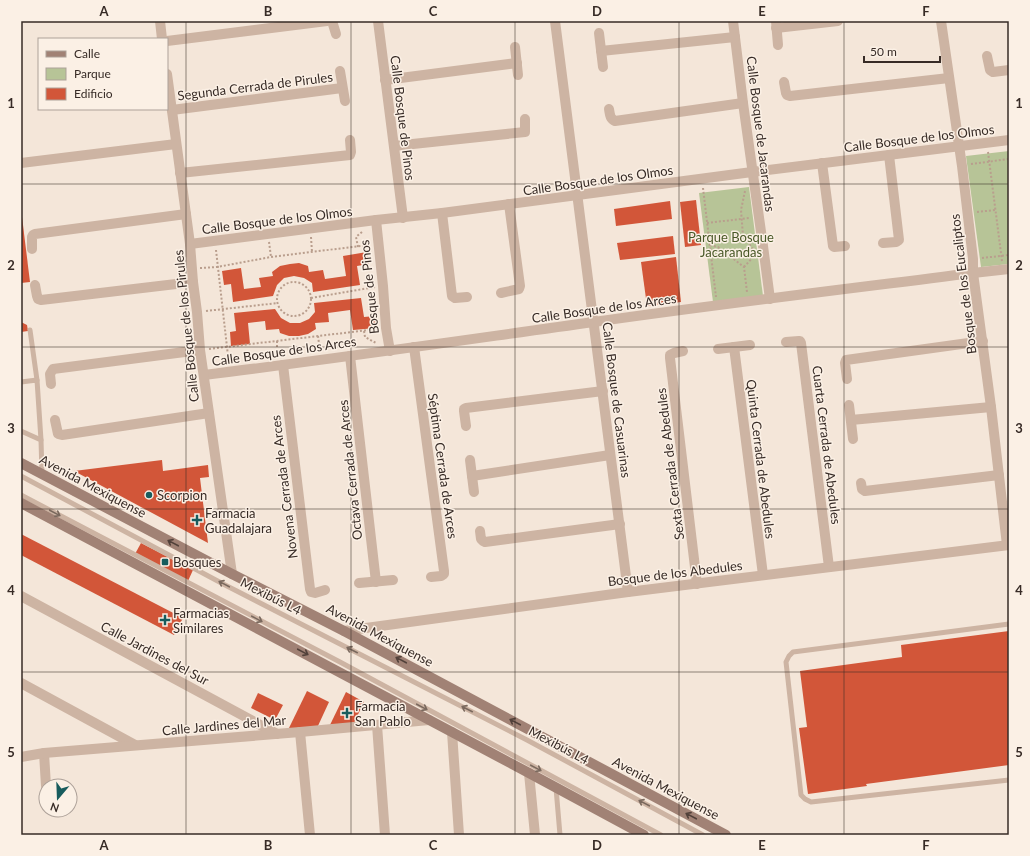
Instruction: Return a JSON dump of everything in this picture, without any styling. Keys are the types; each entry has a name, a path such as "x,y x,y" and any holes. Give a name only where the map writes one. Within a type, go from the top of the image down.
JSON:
{"main road":[{"name":"Avenida Mexiquense","path":"21,463 344,631 726,835"},
{"path":"21,503 644,835"}],"street":[{"path":"160,21 162,38"},
{"path":"168,41 327,21"},
{"path":"332,21 336,34"},
{"name":"Calle Bosque de Pinos","path":"378,21 403,218"},
{"name":"Calle Bosque de Casuarinas","path":"555,21 628,592"},
{"name":"Calle Bosque de Jacarandas","path":"733,21 770,299"},
{"path":"778,45 776,25 838,21"},
{"name":"Bosque de los Eucaliptos","path":"941,21 974,259 973,273 1008,545"},
{"path":"599,33 603,67"},
{"path":"601,51 735,36"},
{"path":"514,47 518,75"},
{"path":"987,56 991,71 1009,70"},
{"path":"385,80 516,63"},
{"name":"Segunda Cerrada de Pirules","path":"340,71 345,101"},
{"path":"784,82 786,93 790,96 949,78"},
{"name":"Calle Bosque de los Pirules","path":"168,81 190,244 200,350 232,574"},
{"name":"Segunda Cerrada de Pirules","path":"172,110 342,88"},
{"path":"609,109 610,117 615,121 743,103"},
{"path":"394,146 525,132 525,119"},
{"path":"180,173 350,155 350,140"},
{"name":"Calle Bosque de los Olmos","path":"190,244 442,213 889,154 1009,140"},
{"path":"21,163 176,144"},
{"path":"883,243 896,242 899,240 889,154"},
{"path":"822,163 833,246 845,246"},
{"path":"501,293 519,289 520,286 509,204"},
{"path":"442,213 452,296 455,298 467,297"},
{"path":"32,249 33,234 186,214"},
{"name":"Bosque de Pinos","path":"376,220 386,328 390,350"},
{"name":"Calle Bosque de los Arces","path":"204,375 594,322 1006,270"},
{"path":"36,285 38,299 41,300 193,282"},
{"path":"847,380 846,360 982,341"},
{"name":"Cuarta Cerrada de Abedules","path":"786,342 801,342 830,567"},
{"path":"718,349 750,345"},
{"name":"Séptima Cerrada de Arces","path":"414,347 444,571 444,574 441,576 431,577"},
{"name":"Quinta Cerrada de Abedules","path":"734,347 763,575"},
{"path":"51,384 50,374 53,369 200,350"},
{"name":"Sexta Cerrada de Abedules","path":"683,351 674,352 670,355 670,358 697,584"},
{"name":"Octava Cerrada de Arces","path":"350,356 376,582"},
{"name":"Novena Cerrada de Arces","path":"280,365 310,589 311,592 325,590"},
{"path":"466,426 464,411 466,408 603,391"},
{"path":"849,405 853,439"},
{"path":"851,420 991,407"},
{"path":"55,420 58,434 62,435 209,413"},
{"path":"472,476 610,455"},
{"path":"470,460 474,492"},
{"path":"861,483 862,489 865,491 999,476"},
{"path":"480,531 481,540 485,542 620,524"},
{"name":"Bosque de los Abedules","path":"344,631 628,592 1008,545"},
{"path":"358,583 393,580"},
{"name":"Calle Jardines del Sur","path":"21,596 277,734"},
{"path":"21,684 136,745"},
{"name":"Calle Jardines del Mar","path":"21,757 44,753 429,720"},
{"path":"377,725 385,835"},
{"path":"300,732 310,835"},
{"path":"452,732 459,835"},
{"path":"44,753 46,778"},
{"path":"530,773 535,835"}],"lane":[{"path":"30,330 37,380 42,474"},
{"path":"21,382 37,380"},
{"path":"21,431 41,440"},
{"name":"Mexibús L4","path":"21,476 220,582 527,740 703,835"},
{"name":"Mexibús L4","path":"21,495 340,662 521,761 661,835"},
{"path":"1009,624 793,652 786,662 801,795 805,799 811,802 1009,780"},
{"path":"556,787 560,835"}],"path":[{"path":"987,143 1002,256 1006,270"},
{"path":"962,166 1009,159"},
{"path":"702,179 717,306"},
{"path":"746,189 740,210 743,236 756,254"},
{"path":"967,212 996,210"},
{"path":"707,223 758,217"},
{"path":"310,229 312,252"},
{"path":"268,235 271,257"},
{"path":"215,241 228,348 228,356 218,373"},
{"path":"192,269 217,267 271,257 378,244"},
{"path":"710,245 718,248 744,267 748,302"},
{"path":"974,259 1009,255"},
{"path":"293,282 304,285 311,298 310,306 306,311 296,316 285,313 278,303 278,295 280,290 293,282"},
{"path":"311,298 383,286"},
{"path":"196,312 278,303"},
{"path":"200,350 228,348 386,328"},
{"path":"318,336 321,360"},
{"path":"277,341 280,365"}],"green space":[{"path":"1009,151 1009,264 981,267 966,156"},
{"name":"Parque Bosque Jacarandas","path":"749,187 763,296 713,302 699,193"}],"building":[{"path":"696,200 701,245 685,247 680,202"},
{"path":"670,201 672,219 616,226 614,209"},
{"path":"21,217 30,282 21,283"},
{"path":"673,236 675,254 620,260 617,243"},
{"path":"367,252 369,264 357,266 360,285 313,292 312,283 304,278 294,276 284,278 277,285 273,296 233,302 231,284 224,285 222,271 241,268 244,289 261,287 259,278 273,276 272,272 280,266 299,263 308,266 309,272 323,270 325,279 346,276 343,256"},
{"path":"676,257 681,302 647,306 641,262"},
{"path":"361,298 364,317 375,316 376,328 353,330 350,310 328,313 329,322 315,323 316,329 308,334 299,336 289,336 280,333 279,329 266,330 265,321 248,323 250,344 231,346 230,332 236,331 234,313 275,309 281,318 290,323 300,323 309,319 315,312 314,303"},
{"path":"21,322 27,325 28,331 21,332"},
{"path":"162,460 163,471 208,465 209,477 200,478 208,543 74,471"},
{"path":"21,534 183,618 174,635 21,555"},
{"path":"141,543 193,570 188,581 135,554"},
{"path":"1009,631 1009,765 866,784 867,786 808,794 799,728 807,727 800,671 902,657 901,645"},
{"path":"307,691 329,702 317,728 288,730"},
{"name":"Farmacia San Pablo","path":"346,692 364,702 353,725 329,727"},
{"path":"258,693 283,705 275,720 251,708"}],"place":[{"name":"Scorpion","path":"149,495"},
{"name":"Farmacia Guadalajara","path":"197,520"},
{"name":"Bosques","path":"165,562"},
{"name":"Farmacias Similares","path":"165,620"},
{"name":"Farmacia San Pablo","path":"347,713"}]}
